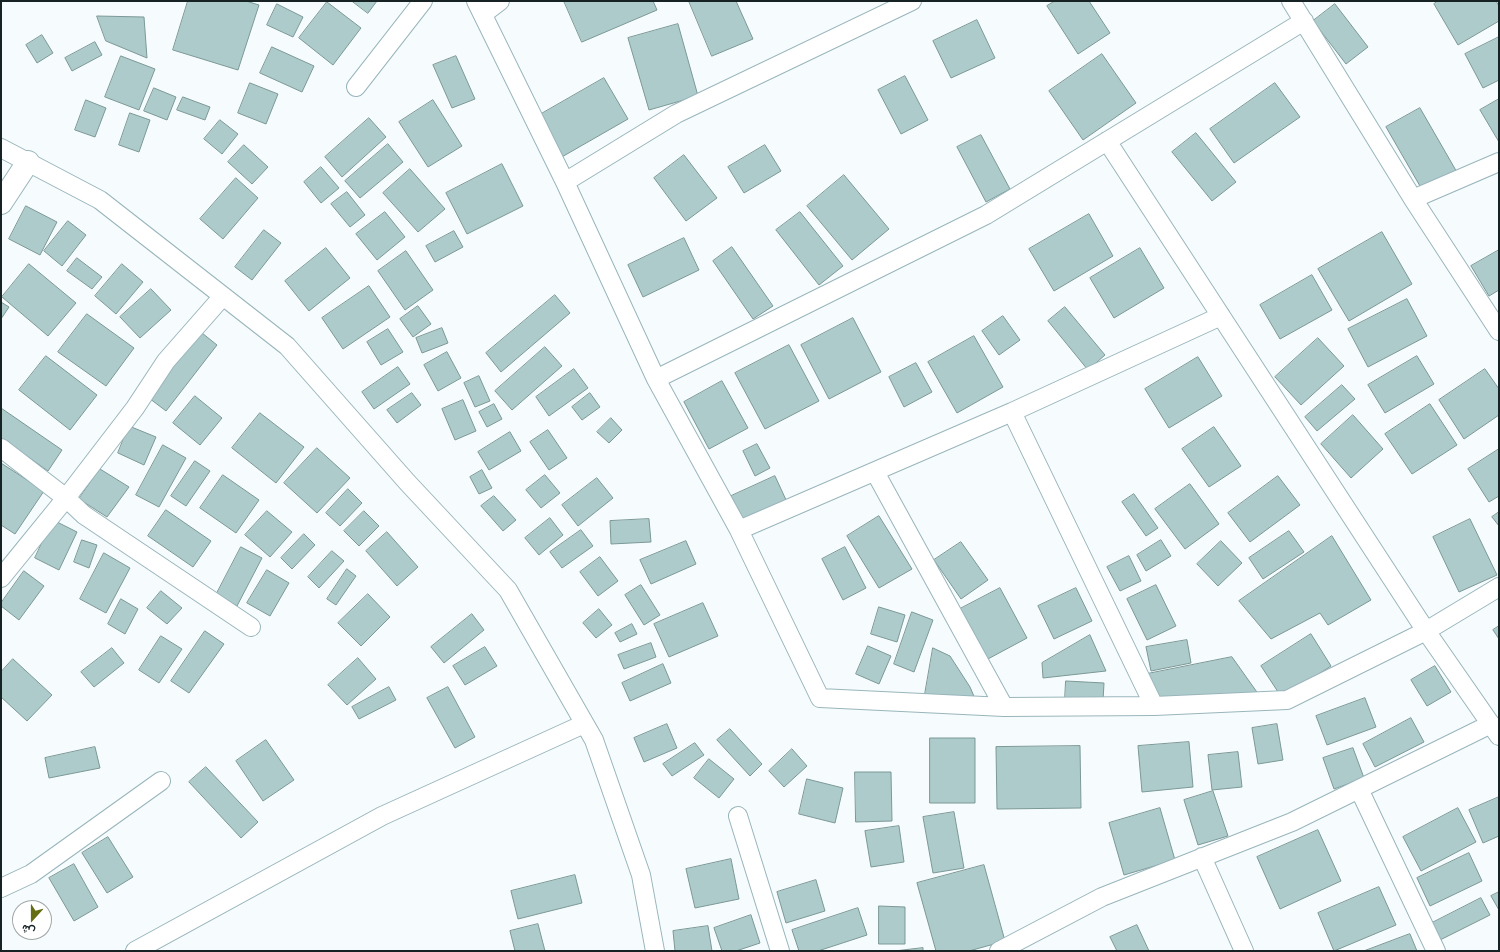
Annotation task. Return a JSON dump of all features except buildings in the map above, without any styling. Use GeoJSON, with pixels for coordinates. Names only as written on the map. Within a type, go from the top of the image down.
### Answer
{"type":"FeatureCollection","features":[{"type":"Feature","properties":{"kind":"street"},"geometry":{"type":"LineString","coordinates":[[356,87],[423,1]]}},
{"type":"Feature","properties":{"kind":"street"},"geometry":{"type":"LineString","coordinates":[[500,1],[480,8],[565,182],[656,379],[739,530],[820,698],[1004,707],[1154,706],[1288,700],[1426,631],[1499,587]]}},
{"type":"Feature","properties":{"kind":"street"},"geometry":{"type":"LineString","coordinates":[[565,182],[676,114],[912,1]]}},
{"type":"Feature","properties":{"kind":"street"},"geometry":{"type":"LineString","coordinates":[[1291,1],[1413,199],[1499,331]]}},
{"type":"Feature","properties":{"kind":"street"},"geometry":{"type":"LineString","coordinates":[[656,379],[986,215],[1304,21]]}},
{"type":"Feature","properties":{"kind":"street"},"geometry":{"type":"LineString","coordinates":[[999,951],[1102,897],[1292,822],[1359,789],[1495,730],[1426,631],[1107,141]]}},
{"type":"Feature","properties":{"kind":"street"},"geometry":{"type":"LineString","coordinates":[[1,148],[100,200],[287,346],[407,482],[508,590],[594,740],[641,875],[655,951]]}},
{"type":"Feature","properties":{"kind":"street"},"geometry":{"type":"LineString","coordinates":[[1,203],[28,162]]}},
{"type":"Feature","properties":{"kind":"street"},"geometry":{"type":"LineString","coordinates":[[1413,199],[1499,162]]}},
{"type":"Feature","properties":{"kind":"street"},"geometry":{"type":"LineString","coordinates":[[1,578],[66,498],[135,408],[166,361],[223,296]]}},
{"type":"Feature","properties":{"kind":"street"},"geometry":{"type":"LineString","coordinates":[[739,530],[1012,412],[1221,316]]}},
{"type":"Feature","properties":{"kind":"street"},"geometry":{"type":"LineString","coordinates":[[1012,412],[1154,706]]}},
{"type":"Feature","properties":{"kind":"street"},"geometry":{"type":"LineString","coordinates":[[1,448],[66,498],[84,515],[251,627]]}},
{"type":"Feature","properties":{"kind":"street"},"geometry":{"type":"LineString","coordinates":[[876,472],[1004,707]]}},
{"type":"Feature","properties":{"kind":"street"},"geometry":{"type":"LineString","coordinates":[[135,951],[382,816],[584,724]]}},
{"type":"Feature","properties":{"kind":"street"},"geometry":{"type":"LineString","coordinates":[[1,888],[31,874],[161,781]]}},
{"type":"Feature","properties":{"kind":"street"},"geometry":{"type":"LineString","coordinates":[[1359,789],[1436,951]]}},
{"type":"Feature","properties":{"kind":"street"},"geometry":{"type":"LineString","coordinates":[[738,816],[780,951]]}},
{"type":"Feature","properties":{"kind":"street"},"geometry":{"type":"LineString","coordinates":[[1202,857],[1244,951]]}}]}
